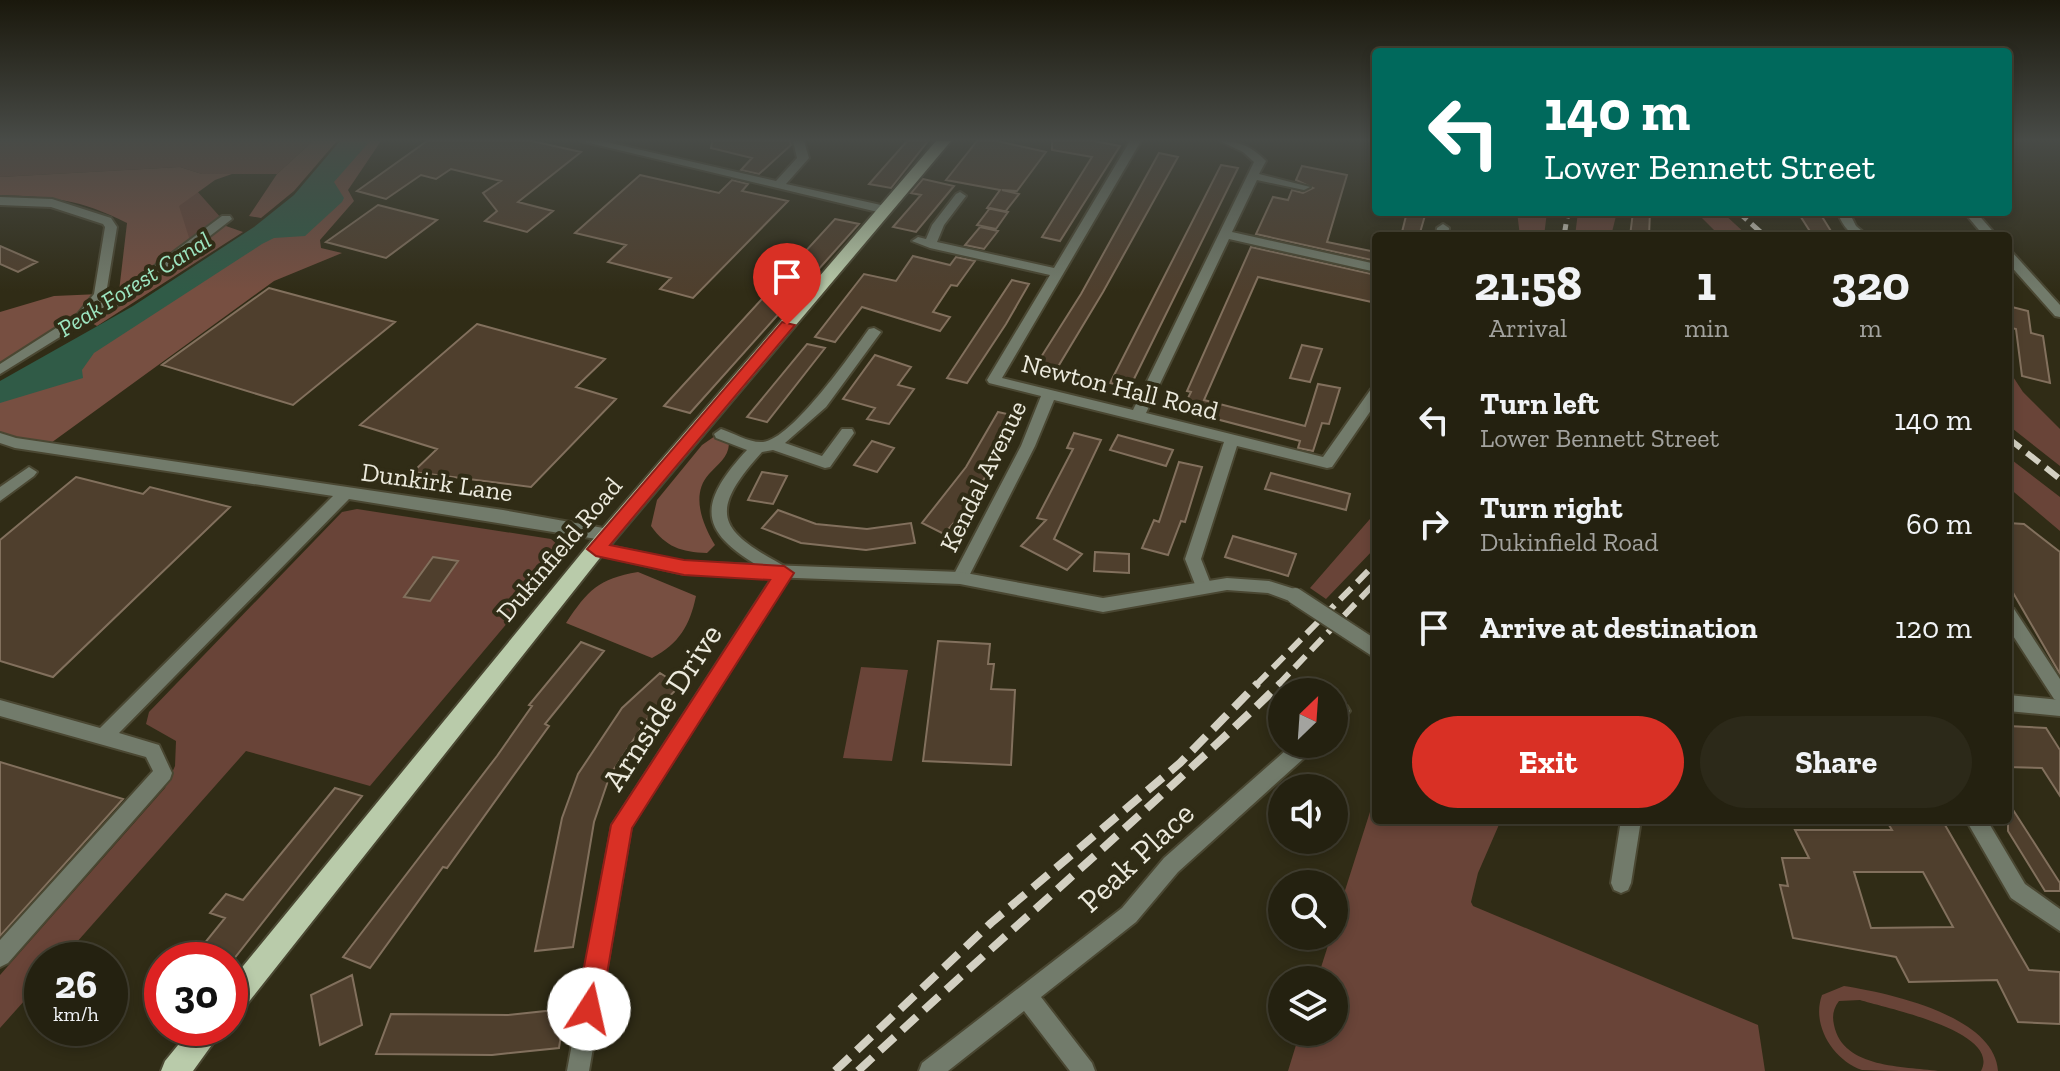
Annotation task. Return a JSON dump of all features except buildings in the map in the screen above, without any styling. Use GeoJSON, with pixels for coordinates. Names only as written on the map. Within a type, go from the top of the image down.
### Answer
{"type":"FeatureCollection","features":[{"type":"Feature","properties":{"kind":"main road","name":"Dukinfield Road"},"geometry":{"type":"LineString","coordinates":[[248,981],[603,542],[902,191]]}},
{"type":"Feature","properties":{"kind":"main road"},"geometry":{"type":"LineString","coordinates":[[181,1070],[198,1046]]}},
{"type":"Feature","properties":{"kind":"street"},"geometry":{"type":"LineString","coordinates":[[800,191],[886,210]]}},
{"type":"Feature","properties":{"kind":"street","name":"Newton Hall Road"},"geometry":{"type":"LineString","coordinates":[[1106,191],[994,380],[1327,463],[1372,398]]}},
{"type":"Feature","properties":{"kind":"street"},"geometry":{"type":"LineString","coordinates":[[1137,416],[1246,191]]}},
{"type":"Feature","properties":{"kind":"street"},"geometry":{"type":"LineString","coordinates":[[960,196],[924,242],[1057,273]]}},
{"type":"Feature","properties":{"kind":"street"},"geometry":{"type":"LineString","coordinates":[[0,201],[52,203],[107,221],[111,227],[100,294],[83,317]]}},
{"type":"Feature","properties":{"kind":"street"},"geometry":{"type":"LineString","coordinates":[[1845,216],[1856,232]]}},
{"type":"Feature","properties":{"kind":"street"},"geometry":{"type":"LineString","coordinates":[[1974,216],[1988,232]]}},
{"type":"Feature","properties":{"kind":"street"},"geometry":{"type":"LineString","coordinates":[[0,370],[83,317],[118,300],[226,219]]}},
{"type":"Feature","properties":{"kind":"street"},"geometry":{"type":"LineString","coordinates":[[1225,234],[1372,267]]}},
{"type":"Feature","properties":{"kind":"street"},"geometry":{"type":"LineString","coordinates":[[2012,259],[2060,313]]}},
{"type":"Feature","properties":{"kind":"street"},"geometry":{"type":"LineString","coordinates":[[774,445],[821,404],[874,332]]}},
{"type":"Feature","properties":{"kind":"street","name":"Kendal Avenue"},"geometry":{"type":"LineString","coordinates":[[960,578],[1028,446],[1049,394]]}},
{"type":"Feature","properties":{"kind":"street"},"geometry":{"type":"LineString","coordinates":[[721,434],[757,448],[774,445],[825,463],[847,433]]}},
{"type":"Feature","properties":{"kind":"street","name":"Dunkirk Lane"},"geometry":{"type":"LineString","coordinates":[[0,438],[345,493],[603,542],[684,568],[960,578],[1103,605],[1245,583],[1295,596],[1372,646]]}},
{"type":"Feature","properties":{"kind":"street"},"geometry":{"type":"LineString","coordinates":[[1204,587],[1193,559],[1232,439]]}},
{"type":"Feature","properties":{"kind":"street"},"geometry":{"type":"LineString","coordinates":[[757,448],[728,477],[720,496],[718,515],[722,529],[731,541],[784,573]]}},
{"type":"Feature","properties":{"kind":"street"},"geometry":{"type":"LineString","coordinates":[[0,495],[29,472]]}},
{"type":"Feature","properties":{"kind":"street"},"geometry":{"type":"LineString","coordinates":[[103,737],[345,493]]}},
{"type":"Feature","properties":{"kind":"street","name":"Arnside Drive"},"geometry":{"type":"LineString","coordinates":[[578,1071],[622,825],[784,573]]}},
{"type":"Feature","properties":{"kind":"street"},"geometry":{"type":"LineString","coordinates":[[2012,620],[2060,694]]}},
{"type":"Feature","properties":{"kind":"street"},"geometry":{"type":"LineString","coordinates":[[2012,703],[2060,708]]}},
{"type":"Feature","properties":{"kind":"street"},"geometry":{"type":"LineString","coordinates":[[0,708],[152,751],[163,773],[0,956]]}},
{"type":"Feature","properties":{"kind":"street","name":"Peak Place"},"geometry":{"type":"LineString","coordinates":[[930,1071],[1027,997],[1081,949],[1129,915],[1171,865],[1290,758]]}},
{"type":"Feature","properties":{"kind":"street"},"geometry":{"type":"LineString","coordinates":[[1621,883],[1630,824]]}},
{"type":"Feature","properties":{"kind":"street"},"geometry":{"type":"LineString","coordinates":[[1978,824],[2018,891],[2060,921]]}},
{"type":"Feature","properties":{"kind":"street"},"geometry":{"type":"LineString","coordinates":[[1027,997],[1084,1071]]}},
{"type":"Feature","properties":{"kind":"shaded area"},"geometry":{"type":"Polygon","coordinates":[[[0,191],[200,191],[179,206],[192,247],[226,219],[226,226],[243,232],[97,326],[83,318],[0,370],[0,312],[54,296],[100,294],[84,315],[118,300],[127,223],[95,209],[65,201],[0,195],[0,191]]]}},
{"type":"Feature","properties":{"kind":"shaded area"},"geometry":{"type":"Polygon","coordinates":[[[197,191],[222,219],[191,248],[178,206],[197,191]]]}},
{"type":"Feature","properties":{"kind":"shaded area"},"geometry":{"type":"Polygon","coordinates":[[[266,191],[294,191],[261,218],[249,216],[266,191]]]}},
{"type":"Feature","properties":{"kind":"shaded area"},"geometry":{"type":"Polygon","coordinates":[[[297,191],[340,191],[344,198],[305,236],[274,238],[262,244],[94,353],[82,370],[83,378],[0,403],[0,381],[133,306],[254,227],[297,191]]]}},
{"type":"Feature","properties":{"kind":"shaded area"},"geometry":{"type":"Polygon","coordinates":[[[308,191],[349,191],[354,201],[320,240],[321,248],[342,253],[274,281],[44,448],[0,438],[0,389],[275,226],[308,191]]]}},
{"type":"Feature","properties":{"kind":"shaded area"},"geometry":{"type":"Polygon","coordinates":[[[1518,216],[1546,216],[1544,232],[1520,232],[1518,216]]]}},
{"type":"Feature","properties":{"kind":"shaded area"},"geometry":{"type":"Polygon","coordinates":[[[1578,216],[1616,216],[1612,232],[1576,232],[1578,216]]]}},
{"type":"Feature","properties":{"kind":"shaded area"},"geometry":{"type":"Polygon","coordinates":[[[1700,216],[1726,216],[1744,232],[1716,232],[1700,216]]]}},
{"type":"Feature","properties":{"kind":"shaded area"},"geometry":{"type":"Polygon","coordinates":[[[2012,375],[2023,392],[2060,429],[2060,466],[2012,428],[2012,375]]]}},
{"type":"Feature","properties":{"kind":"shaded area"},"geometry":{"type":"Polygon","coordinates":[[[715,436],[729,444],[727,453],[703,482],[699,500],[706,528],[715,545],[707,553],[682,550],[668,544],[651,526],[657,500],[702,445],[715,436]]]}},
{"type":"Feature","properties":{"kind":"shaded area"},"geometry":{"type":"Polygon","coordinates":[[[2012,460],[2060,497],[2060,531],[2012,490],[2012,460]]]}},
{"type":"Feature","properties":{"kind":"shaded area"},"geometry":{"type":"Polygon","coordinates":[[[357,509],[551,539],[564,550],[557,564],[370,786],[246,751],[77,942],[29,942],[165,788],[175,766],[176,741],[146,724],[149,712],[342,512],[357,509]]]}},
{"type":"Feature","properties":{"kind":"shaded area"},"geometry":{"type":"Polygon","coordinates":[[[1372,517],[1372,551],[1326,599],[1310,588],[1372,517]]]}},
{"type":"Feature","properties":{"kind":"shaded area"},"geometry":{"type":"Polygon","coordinates":[[[638,572],[696,596],[682,633],[661,653],[652,658],[566,623],[595,588],[613,578],[638,572]]]}},
{"type":"Feature","properties":{"kind":"shaded area"},"geometry":{"type":"Polygon","coordinates":[[[861,667],[908,670],[892,761],[843,758],[861,667]]]}},
{"type":"Feature","properties":{"kind":"shaded area"},"geometry":{"type":"Polygon","coordinates":[[[1372,806],[1372,824],[1499,824],[1478,873],[1471,902],[1473,906],[1758,1025],[1765,1071],[1288,1071],[1296,1046],[1348,1046],[1348,966],[1321,966],[1327,950],[1348,950],[1348,881],[1372,806]]]}},
{"type":"Feature","properties":{"kind":"shaded area"},"geometry":{"type":"Polygon","coordinates":[[[24,948],[24,1001],[0,1028],[0,975],[24,948]]]}},
{"type":"Feature","properties":{"kind":"shaded area"},"geometry":{"type":"Polygon","coordinates":[[[1844,986],[1912,1001],[1960,1022],[1979,1036],[1992,1052],[1998,1071],[1981,1071],[1983,1057],[1974,1044],[1959,1033],[1915,1015],[1860,1000],[1839,1001],[1835,1007],[1834,1025],[1849,1050],[1877,1063],[1938,1071],[1862,1070],[1852,1065],[1827,1040],[1820,1018],[1822,995],[1844,986]]]}},
{"type":"Feature","properties":{"kind":"railway"},"geometry":{"type":"LineString","coordinates":[[1565,232],[1567,216]]}},
{"type":"Feature","properties":{"kind":"railway"},"geometry":{"type":"LineString","coordinates":[[1742,216],[1760,232]]}},
{"type":"Feature","properties":{"kind":"railway"},"geometry":{"type":"LineString","coordinates":[[2012,441],[2060,479]]}},
{"type":"Feature","properties":{"kind":"railway"},"geometry":{"type":"LineString","coordinates":[[1256,685],[1372,567]]}},
{"type":"Feature","properties":{"kind":"railway"},"geometry":{"type":"LineString","coordinates":[[1285,678],[1372,586]]}},
{"type":"Feature","properties":{"kind":"railway"},"geometry":{"type":"LineString","coordinates":[[835,1071],[991,923],[1180,763],[1258,683]]}},
{"type":"Feature","properties":{"kind":"railway"},"geometry":{"type":"LineString","coordinates":[[858,1071],[1268,695]]}},
{"type":"Feature","properties":{"kind":"route"},"geometry":{"type":"LineString","coordinates":[[589,1009],[622,825],[784,573],[684,568],[596,549],[787,325]]}},
{"type":"Feature","properties":{"kind":"water label","name":"Peak Forest Canal"},"geometry":{"type":"Point","coordinates":[134,284]}}]}
